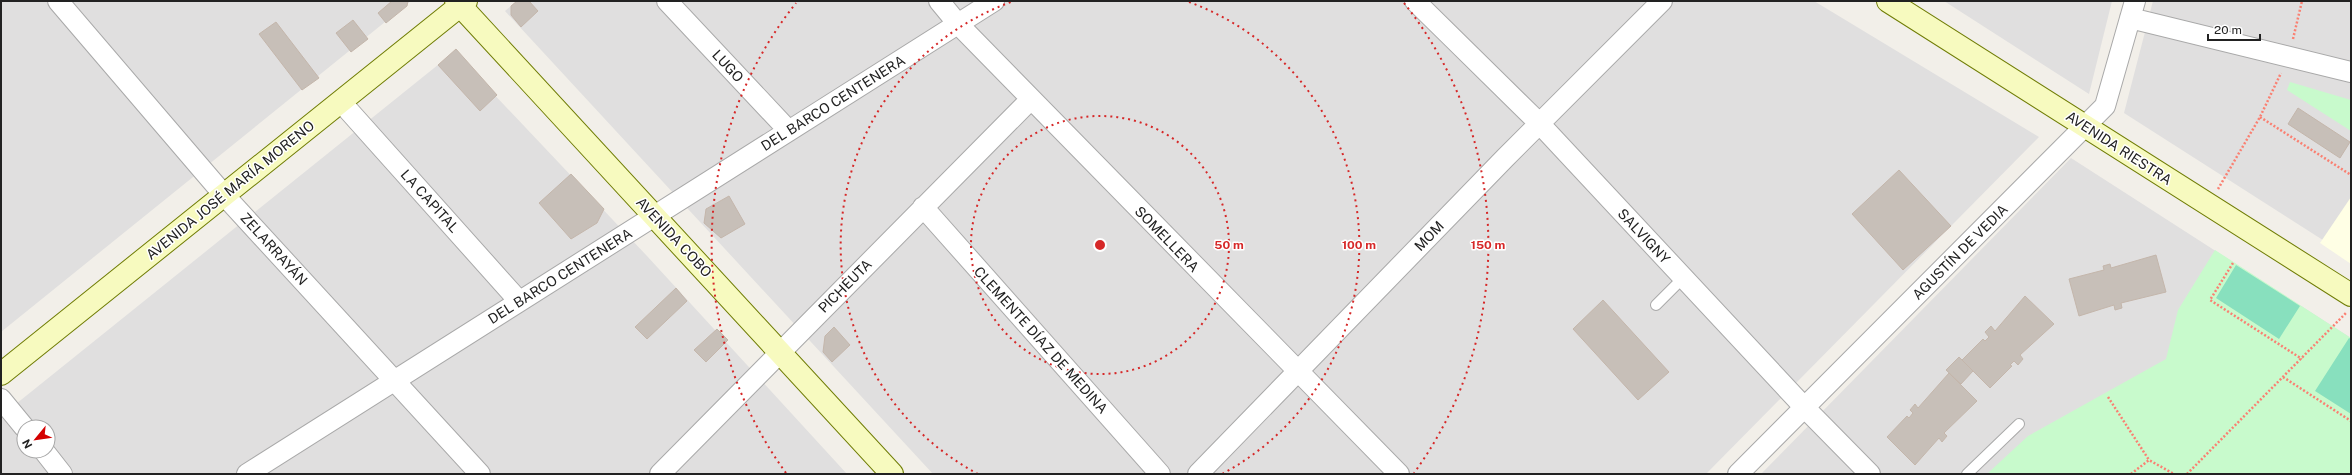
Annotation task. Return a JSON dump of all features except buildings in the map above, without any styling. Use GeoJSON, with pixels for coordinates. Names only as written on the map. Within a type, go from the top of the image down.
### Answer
{"type":"FeatureCollection","features":[{"type":"Feature","properties":{"kind":"main road","name":"AVENIDA RIESTRA"},"geometry":{"type":"LineString","coordinates":[[1888,1],[2351,295]]}},
{"type":"Feature","properties":{"kind":"main road","name":"AVENIDA JOSÉ MARÍA MORENO"},"geometry":{"type":"LineString","coordinates":[[1,374],[341,102],[460,3]]}},
{"type":"Feature","properties":{"kind":"main road","name":"AVENIDA COBO"},"geometry":{"type":"LineString","coordinates":[[460,3],[892,474]]}},
{"type":"Feature","properties":{"kind":"street","name":"ZELARRAYÁN"},"geometry":{"type":"LineString","coordinates":[[58,1],[224,195],[480,474]]}},
{"type":"Feature","properties":{"kind":"street","name":"LUGO"},"geometry":{"type":"LineString","coordinates":[[667,1],[789,131]]}},
{"type":"Feature","properties":{"kind":"street","name":"SOMELLERA"},"geometry":{"type":"LineString","coordinates":[[939,1],[958,24],[1297,372],[1399,474]]}},
{"type":"Feature","properties":{"kind":"street","name":"DEL BARCO CENTENERA"},"geometry":{"type":"LineString","coordinates":[[247,474],[994,1]]}},
{"type":"Feature","properties":{"kind":"street","name":"SALVIGNY"},"geometry":{"type":"LineString","coordinates":[[1415,1],[1539,123],[1805,408],[1870,474]]}},
{"type":"Feature","properties":{"kind":"street","name":"MOM"},"geometry":{"type":"LineString","coordinates":[[1198,474],[1539,123],[1662,1]]}},
{"type":"Feature","properties":{"kind":"street","name":"AGUSTÍN DE VEDIA"},"geometry":{"type":"LineString","coordinates":[[1738,474],[2086,126],[2104,106],[2132,9]]}},
{"type":"Feature","properties":{"kind":"street"},"geometry":{"type":"LineString","coordinates":[[2132,9],[2288,57],[2351,72]]}},
{"type":"Feature","properties":{"kind":"street","name":"PICHEUTA"},"geometry":{"type":"LineString","coordinates":[[660,474],[1031,99]]}},
{"type":"Feature","properties":{"kind":"street","name":"LA CAPITAL"},"geometry":{"type":"LineString","coordinates":[[341,102],[519,301]]}},
{"type":"Feature","properties":{"kind":"street","name":"CLEMENTE DÍAZ DE MEDINA"},"geometry":{"type":"LineString","coordinates":[[923,207],[1160,474]]}},
{"type":"Feature","properties":{"kind":"street"},"geometry":{"type":"LineString","coordinates":[[1,399],[17,419]]}},
{"type":"Feature","properties":{"kind":"street"},"geometry":{"type":"LineString","coordinates":[[50,459],[62,474]]}},
{"type":"Feature","properties":{"kind":"lane"},"geometry":{"type":"LineString","coordinates":[[1656,305],[1683,278]]}},
{"type":"Feature","properties":{"kind":"lane"},"geometry":{"type":"LineString","coordinates":[[1967,474],[2019,424]]}},
{"type":"Feature","properties":{"kind":"path"},"geometry":{"type":"LineString","coordinates":[[2209,205],[2260,117],[2288,57],[2302,1]]}},
{"type":"Feature","properties":{"kind":"path"},"geometry":{"type":"LineString","coordinates":[[2260,117],[2351,175]]}},
{"type":"Feature","properties":{"kind":"path"},"geometry":{"type":"LineString","coordinates":[[2233,263],[2210,300],[2302,359]]}},
{"type":"Feature","properties":{"kind":"path"},"geometry":{"type":"LineString","coordinates":[[2187,474],[2351,308]]}},
{"type":"Feature","properties":{"kind":"path"},"geometry":{"type":"LineString","coordinates":[[2283,378],[2351,421]]}},
{"type":"Feature","properties":{"kind":"path"},"geometry":{"type":"LineString","coordinates":[[2108,397],[2150,460],[2174,474]]}},
{"type":"Feature","properties":{"kind":"path"},"geometry":{"type":"LineString","coordinates":[[2131,474],[2150,460]]}},
{"type":"Feature","properties":{"kind":"shaded area"},"geometry":{"type":"Polygon","coordinates":[[[1,1],[411,1],[1,332],[1,1]]]}},
{"type":"Feature","properties":{"kind":"shaded area"},"geometry":{"type":"Polygon","coordinates":[[[517,1],[1814,1],[2039,137],[1706,474],[933,474],[505,11],[517,1]]]}},
{"type":"Feature","properties":{"kind":"shaded area"},"geometry":{"type":"Polygon","coordinates":[[[1944,1],[2112,1],[2089,94],[1944,1]]]}},
{"type":"Feature","properties":{"kind":"shaded area"},"geometry":{"type":"Polygon","coordinates":[[[2153,1],[2351,1],[2351,258],[2124,113],[2153,1]]]}},
{"type":"Feature","properties":{"kind":"shaded area"},"geometry":{"type":"Polygon","coordinates":[[[454,52],[647,256],[847,474],[1,474],[1,416],[454,52]]]}},
{"type":"Feature","properties":{"kind":"shaded area"},"geometry":{"type":"Polygon","coordinates":[[[2071,158],[2351,338],[2351,474],[1761,474],[2071,158]]]}},
{"type":"Feature","properties":{"kind":"shaded area"},"geometry":{"type":"Polygon","coordinates":[[[2351,197],[2351,264],[2320,243],[2351,197]]]}},
{"type":"Feature","properties":{"kind":"green space"},"geometry":{"type":"Polygon","coordinates":[[[2290,82],[2351,100],[2351,131],[2287,90],[2290,82]]]}},
{"type":"Feature","properties":{"kind":"green space"},"geometry":{"type":"Polygon","coordinates":[[[2215,250],[2351,338],[2351,474],[1987,474],[2028,436],[2166,359],[2178,310],[2215,250]]]}},
{"type":"Feature","properties":{"kind":"green space"},"geometry":{"type":"Polygon","coordinates":[[[2236,265],[2300,306],[2279,339],[2216,298],[2236,265]]]}},
{"type":"Feature","properties":{"kind":"green space"},"geometry":{"type":"Polygon","coordinates":[[[2349,338],[2351,339],[2351,414],[2315,391],[2349,338]]]}}]}
